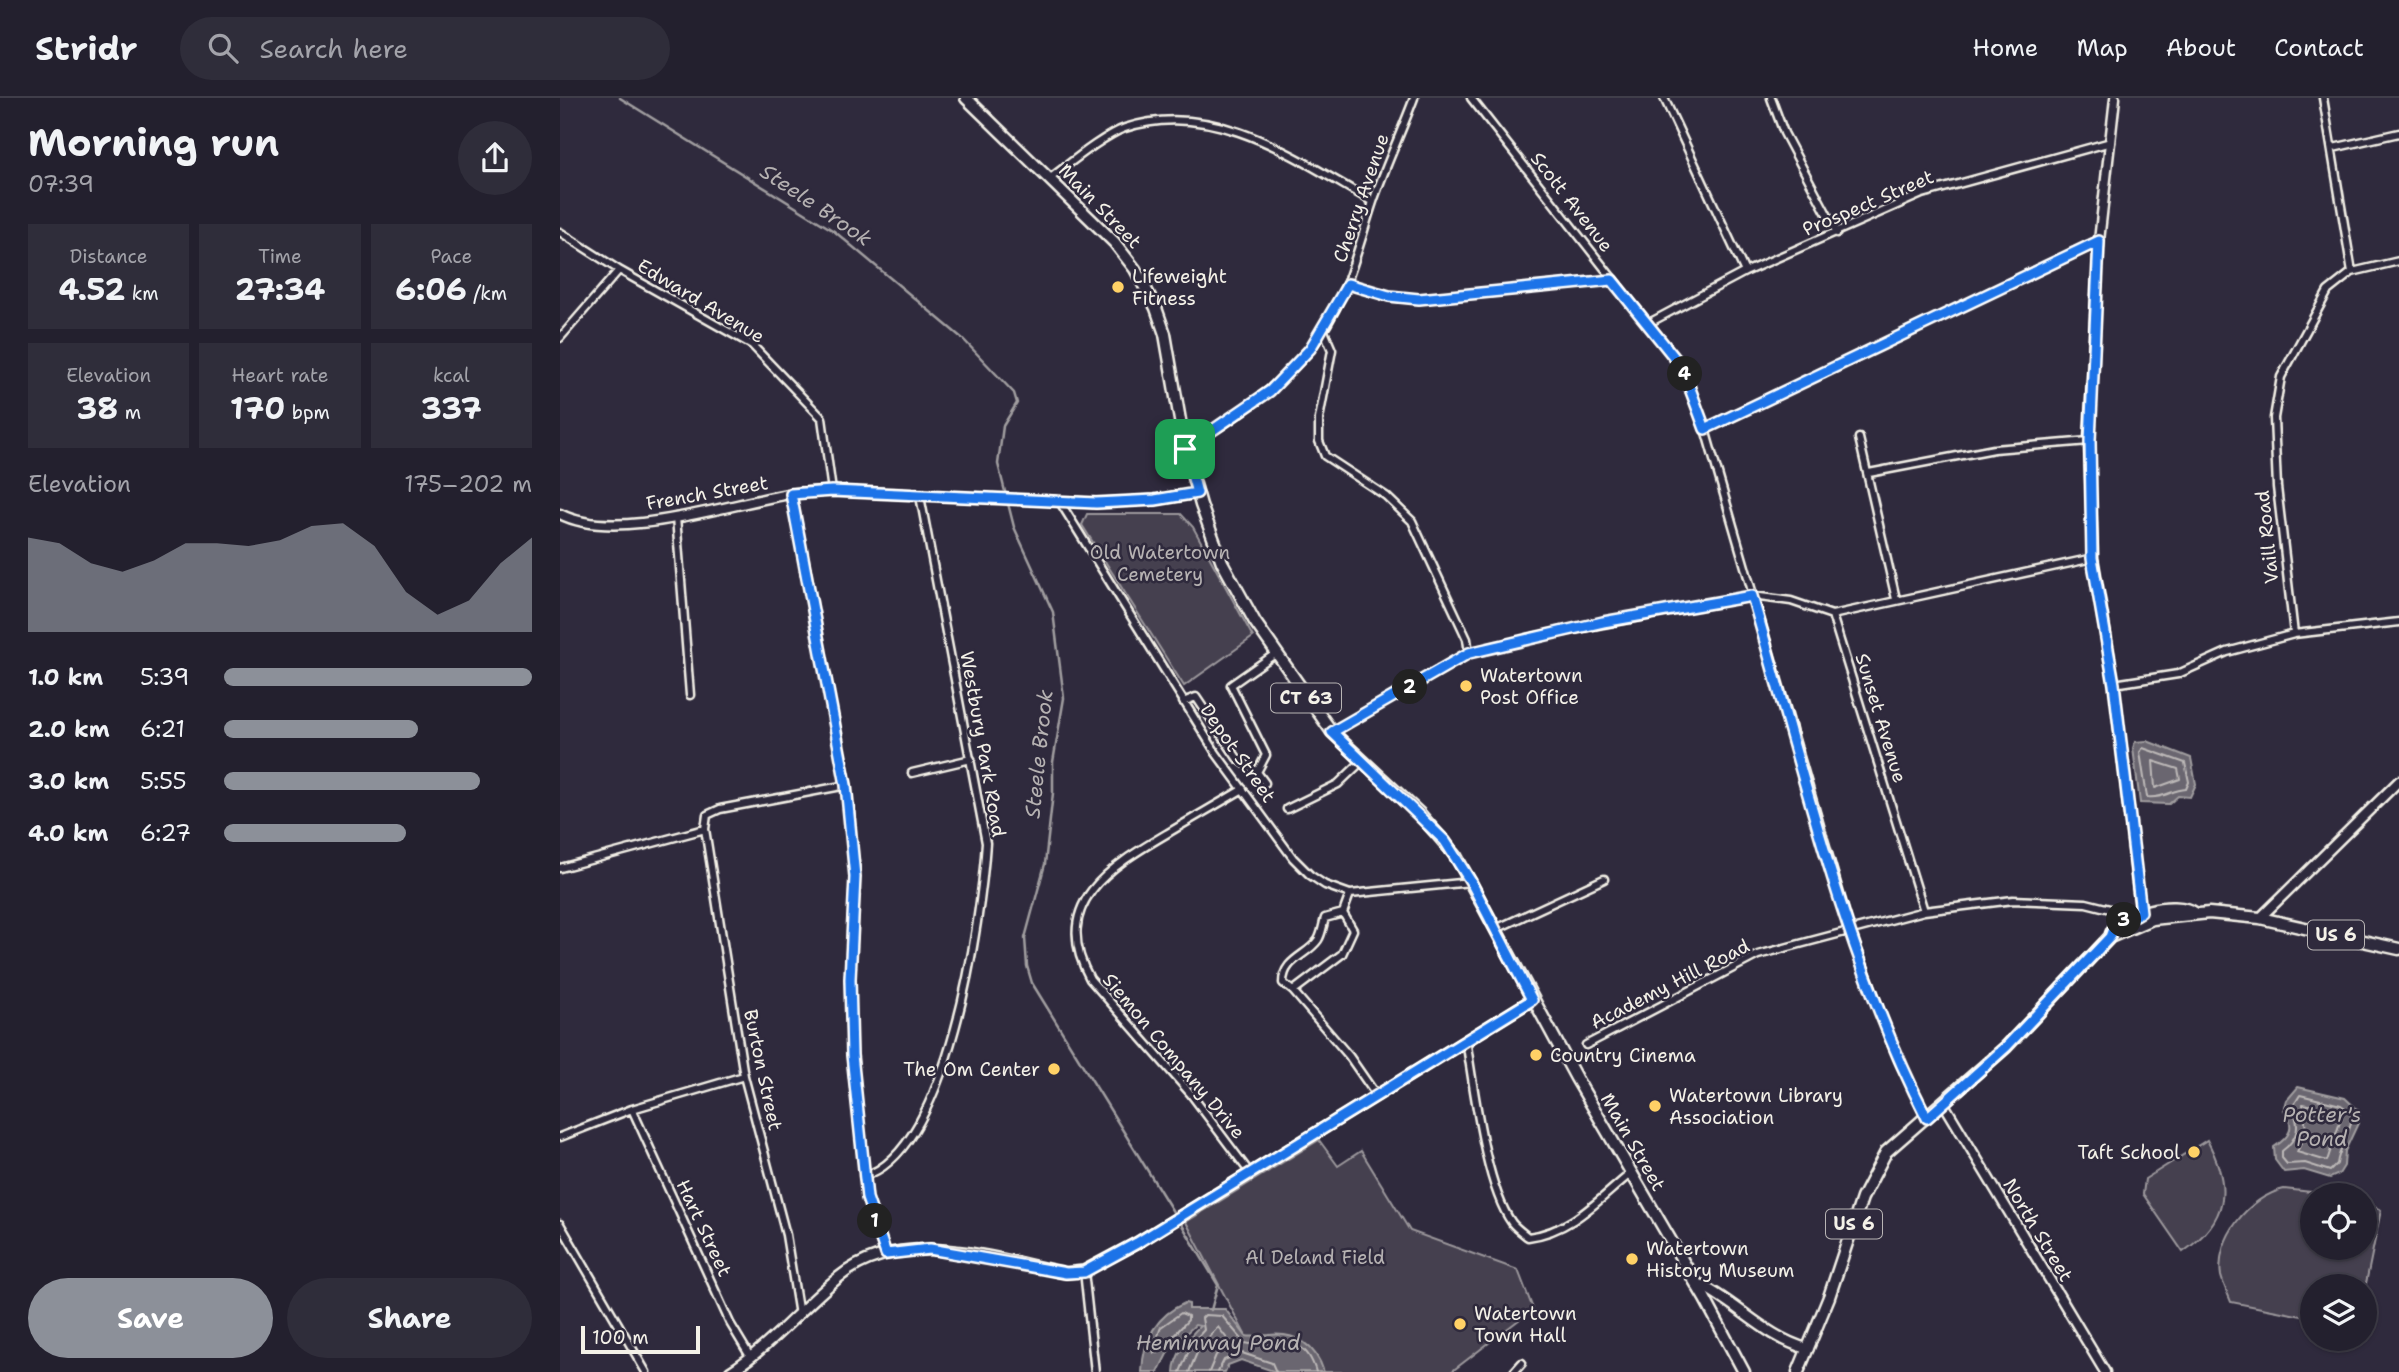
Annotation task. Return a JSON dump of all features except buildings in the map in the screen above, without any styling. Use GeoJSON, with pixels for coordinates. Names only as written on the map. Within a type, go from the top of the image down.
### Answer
{"type":"FeatureCollection","features":[{"type":"Feature","properties":{"kind":"main road","name":"Main Street"},"geometry":{"type":"LineString","coordinates":[[966,98],[1114,242],[1144,282],[1165,334],[1185,449],[1197,493],[1222,562],[1275,654],[1332,732],[1445,841],[1471,882],[1532,1000],[1744,1372]]}},
{"type":"Feature","properties":{"kind":"main road","name":"US 6"},"geometry":{"type":"LineString","coordinates":[[2110,937],[2113,929],[2125,919],[2195,913],[2260,918],[2399,949]]}},
{"type":"Feature","properties":{"kind":"main road","name":"US 6"},"geometry":{"type":"LineString","coordinates":[[1798,1372],[1871,1177],[1886,1152],[2006,1047],[2110,937],[2141,917]]}},
{"type":"Feature","properties":{"kind":"main road"},"geometry":{"type":"LineString","coordinates":[[730,1372],[751,1358],[841,1276],[886,1254],[930,1249],[1066,1273],[1084,1272],[1171,1222],[1532,1000]]}},
{"type":"Feature","properties":{"kind":"main road"},"geometry":{"type":"LineString","coordinates":[[1695,1282],[1717,1292],[1782,1341],[1808,1349]]}},
{"type":"Feature","properties":{"kind":"street","name":"Cherry Avenue"},"geometry":{"type":"LineString","coordinates":[[1185,449],[1270,391],[1310,349],[1323,330],[1348,284],[1373,202],[1415,98]]}},
{"type":"Feature","properties":{"kind":"street","name":"Scott Avenue"},"geometry":{"type":"LineString","coordinates":[[1471,98],[1682,367],[1705,429],[1850,929],[1898,1059],[1927,1118]]}},
{"type":"Feature","properties":{"kind":"street"},"geometry":{"type":"LineString","coordinates":[[1664,98],[1745,272]]}},
{"type":"Feature","properties":{"kind":"street"},"geometry":{"type":"LineString","coordinates":[[1771,98],[1784,132],[1837,233]]}},
{"type":"Feature","properties":{"kind":"street"},"geometry":{"type":"LineString","coordinates":[[2115,98],[2099,241],[2090,441],[2092,558],[2114,684],[2141,917]]}},
{"type":"Feature","properties":{"kind":"street"},"geometry":{"type":"LineString","coordinates":[[2323,98],[2352,272],[2399,261]]}},
{"type":"Feature","properties":{"kind":"street"},"geometry":{"type":"LineString","coordinates":[[1049,179],[1123,128],[1159,121],[1212,121],[1267,142],[1373,202]]}},
{"type":"Feature","properties":{"kind":"street"},"geometry":{"type":"LineString","coordinates":[[2333,149],[2399,133]]}},
{"type":"Feature","properties":{"kind":"street","name":"Prospect Street"},"geometry":{"type":"LineString","coordinates":[[1649,323],[1745,272],[1922,194],[2111,142]]}},
{"type":"Feature","properties":{"kind":"street","name":"Edward Avenue"},"geometry":{"type":"LineString","coordinates":[[560,232],[619,270],[752,345],[822,418],[832,491]]}},
{"type":"Feature","properties":{"kind":"street"},"geometry":{"type":"LineString","coordinates":[[1705,429],[2099,241]]}},
{"type":"Feature","properties":{"kind":"street"},"geometry":{"type":"LineString","coordinates":[[560,338],[619,270]]}},
{"type":"Feature","properties":{"kind":"street","name":"Vaill Road"},"geometry":{"type":"LineString","coordinates":[[2294,634],[2277,487],[2274,418],[2281,377],[2306,328],[2328,291],[2352,272]]}},
{"type":"Feature","properties":{"kind":"street"},"geometry":{"type":"LineString","coordinates":[[1348,284],[1389,296],[1419,299],[1612,280]]}},
{"type":"Feature","properties":{"kind":"street"},"geometry":{"type":"LineString","coordinates":[[1323,330],[1332,350],[1319,419],[1319,441],[1325,456],[1386,496],[1412,521],[1467,639],[1469,653]]}},
{"type":"Feature","properties":{"kind":"street"},"geometry":{"type":"LineString","coordinates":[[1859,438],[1896,599]]}},
{"type":"Feature","properties":{"kind":"street"},"geometry":{"type":"LineString","coordinates":[[1869,473],[1994,449],[2090,441]]}},
{"type":"Feature","properties":{"kind":"street","name":"French Street"},"geometry":{"type":"LineString","coordinates":[[560,514],[610,526],[676,517],[791,494],[832,491],[1060,502],[1139,501],[1197,493]]}},
{"type":"Feature","properties":{"kind":"street"},"geometry":{"type":"LineString","coordinates":[[791,494],[846,785],[855,877],[850,979],[852,1055],[867,1198],[886,1254]]}},
{"type":"Feature","properties":{"kind":"street","name":"Westbury Park Road"},"geometry":{"type":"LineString","coordinates":[[864,1176],[874,1173],[890,1160],[918,1124],[940,1074],[963,1008],[984,880],[986,843],[920,496]]}},
{"type":"Feature","properties":{"kind":"street","name":"Depot Street"},"geometry":{"type":"LineString","coordinates":[[1060,502],[1183,702],[1242,789],[1293,858],[1310,874],[1325,885],[1350,894],[1471,882]]}},
{"type":"Feature","properties":{"kind":"street"},"geometry":{"type":"LineString","coordinates":[[676,517],[690,695]]}},
{"type":"Feature","properties":{"kind":"street"},"geometry":{"type":"LineString","coordinates":[[1332,732],[1469,653],[1603,622],[1752,596],[1791,601],[1832,615],[2092,558]]}},
{"type":"Feature","properties":{"kind":"street","name":"Sunset Avenue"},"geometry":{"type":"LineString","coordinates":[[1832,615],[1924,911]]}},
{"type":"Feature","properties":{"kind":"street"},"geometry":{"type":"LineString","coordinates":[[2114,684],[2178,674],[2227,652],[2294,634],[2399,622]]}},
{"type":"Feature","properties":{"kind":"street"},"geometry":{"type":"LineString","coordinates":[[1258,772],[1266,755],[1231,685],[1275,654]]}},
{"type":"Feature","properties":{"kind":"street"},"geometry":{"type":"LineString","coordinates":[[1183,702],[1196,697],[1237,758],[1258,772],[1265,783]]}},
{"type":"Feature","properties":{"kind":"street"},"geometry":{"type":"LineString","coordinates":[[912,773],[971,759]]}},
{"type":"Feature","properties":{"kind":"street"},"geometry":{"type":"LineString","coordinates":[[1287,809],[1338,784],[1362,761]]}},
{"type":"Feature","properties":{"kind":"street"},"geometry":{"type":"LineString","coordinates":[[2260,918],[2399,781]]}},
{"type":"Feature","properties":{"kind":"street"},"geometry":{"type":"LineString","coordinates":[[560,868],[705,829],[707,815],[720,809],[846,785]]}},
{"type":"Feature","properties":{"kind":"street","name":"Siemon Company Drive"},"geometry":{"type":"LineString","coordinates":[[1242,789],[1115,864],[1088,894],[1077,937],[1082,964],[1090,978],[1190,1093],[1250,1173]]}},
{"type":"Feature","properties":{"kind":"street","name":"Burton Street"},"geometry":{"type":"LineString","coordinates":[[705,829],[744,1076],[786,1236],[799,1316]]}},
{"type":"Feature","properties":{"kind":"street"},"geometry":{"type":"LineString","coordinates":[[1496,929],[1604,879]]}},
{"type":"Feature","properties":{"kind":"street"},"geometry":{"type":"LineString","coordinates":[[1343,913],[1350,894]]}},
{"type":"Feature","properties":{"kind":"street","name":"Academy Hill Road"},"geometry":{"type":"LineString","coordinates":[[1586,1045],[1758,955],[1924,911],[2013,900],[2086,903],[2114,910],[2125,919]]}},
{"type":"Feature","properties":{"kind":"street"},"geometry":{"type":"LineString","coordinates":[[1293,991],[1342,954],[1353,930],[1343,913]]}},
{"type":"Feature","properties":{"kind":"street"},"geometry":{"type":"LineString","coordinates":[[1343,913],[1325,918],[1320,939],[1291,962],[1283,974],[1283,983],[1349,1056],[1376,1095]]}},
{"type":"Feature","properties":{"kind":"street"},"geometry":{"type":"LineString","coordinates":[[1466,1041],[1482,1133],[1501,1200],[1512,1223],[1528,1237],[1549,1234],[1579,1218],[1630,1174]]}},
{"type":"Feature","properties":{"kind":"street"},"geometry":{"type":"LineString","coordinates":[[560,1138],[632,1109],[744,1076]]}},
{"type":"Feature","properties":{"kind":"street","name":"North Street"},"geometry":{"type":"LineString","coordinates":[[1944,1104],[2105,1372]]}},
{"type":"Feature","properties":{"kind":"street","name":"Hart Street"},"geometry":{"type":"LineString","coordinates":[[632,1109],[730,1323],[751,1358]]}},
{"type":"Feature","properties":{"kind":"street"},"geometry":{"type":"LineString","coordinates":[[560,1224],[646,1372]]}},
{"type":"Feature","properties":{"kind":"street"},"geometry":{"type":"LineString","coordinates":[[1084,1272],[1095,1372]]}},
{"type":"Feature","properties":{"kind":"street"},"geometry":{"type":"LineString","coordinates":[[1514,1372],[1522,1363]]}},
{"type":"Feature","properties":{"kind":"green space","name":"Old Watertown Cemetery"},"geometry":{"type":"Polygon","coordinates":[[[1087,514],[1181,514],[1193,527],[1253,637],[1184,686],[1082,525],[1087,514]]]}},
{"type":"Feature","properties":{"kind":"green space","name":"Al Deland Field"},"geometry":{"type":"Polygon","coordinates":[[[1319,1140],[1338,1166],[1361,1151],[1410,1231],[1518,1270],[1533,1309],[1451,1372],[1303,1372],[1249,1342],[1186,1222],[1319,1140]]]}},
{"type":"Feature","properties":{"kind":"green space"},"geometry":{"type":"Polygon","coordinates":[[[2207,1140],[2220,1173],[2222,1202],[2210,1228],[2183,1252],[2143,1194],[2145,1179],[2207,1140]]]}},
{"type":"Feature","properties":{"kind":"green space"},"geometry":{"type":"Polygon","coordinates":[[[2284,1189],[2300,1191],[2300,1260],[2371,1260],[2368,1274],[2300,1274],[2300,1316],[2231,1302],[2221,1276],[2223,1247],[2237,1221],[2247,1210],[2271,1193],[2284,1189]]]}},
{"type":"Feature","properties":{"kind":"green space"},"geometry":{"type":"Polygon","coordinates":[[[2377,1208],[2381,1210],[2377,1230],[2377,1208]]]}},
{"type":"Feature","properties":{"kind":"water"},"geometry":{"type":"Polygon","coordinates":[[[2147,741],[2191,758],[2196,784],[2190,797],[2178,796],[2169,804],[2140,803],[2133,748],[2135,742],[2147,741]]]}},
{"type":"Feature","properties":{"kind":"water","name":"Potter's Pond"},"geometry":{"type":"Polygon","coordinates":[[[2298,1087],[2345,1098],[2358,1110],[2360,1119],[2345,1151],[2344,1166],[2339,1174],[2330,1178],[2304,1170],[2284,1172],[2275,1160],[2274,1147],[2290,1131],[2290,1122],[2284,1110],[2287,1100],[2298,1087]]]}},
{"type":"Feature","properties":{"kind":"water","name":"Heminway Pond"},"geometry":{"type":"Polygon","coordinates":[[[1185,1303],[1189,1304],[1189,1309],[1225,1309],[1246,1336],[1279,1335],[1297,1339],[1316,1355],[1324,1372],[1276,1372],[1241,1360],[1228,1365],[1225,1372],[1174,1372],[1183,1347],[1200,1326],[1195,1325],[1170,1348],[1158,1372],[1142,1372],[1148,1340],[1158,1322],[1185,1303]]]}},
{"type":"Feature","properties":{"kind":"waterway","name":"Steele Brook"},"geometry":{"type":"LineString","coordinates":[[620,98],[834,231],[963,339],[1014,393],[1017,403],[1003,426],[998,464],[1014,527],[1053,612],[1064,698],[1053,762],[1053,793],[1045,864],[1025,938],[1027,966],[1032,983],[1175,1215]]}},
{"type":"Feature","properties":{"kind":"waterway","name":"Steele Brook"},"geometry":{"type":"LineString","coordinates":[[1179,1220],[1218,1285],[1211,1310]]}},
{"type":"Feature","properties":{"kind":"place","name":"Lifeweight Fitness"},"geometry":{"type":"Point","coordinates":[1118,287]}},
{"type":"Feature","properties":{"kind":"place","name":"Watertown Post Office"},"geometry":{"type":"Point","coordinates":[1466,686]}},
{"type":"Feature","properties":{"kind":"place","name":"Country Cinema"},"geometry":{"type":"Point","coordinates":[1536,1055]}},
{"type":"Feature","properties":{"kind":"place","name":"The Om Center"},"geometry":{"type":"Point","coordinates":[1054,1069]}},
{"type":"Feature","properties":{"kind":"place","name":"Watertown Library Association"},"geometry":{"type":"Point","coordinates":[1655,1106]}},
{"type":"Feature","properties":{"kind":"place","name":"Taft School"},"geometry":{"type":"Point","coordinates":[2194,1152]}},
{"type":"Feature","properties":{"kind":"place","name":"Watertown History Museum"},"geometry":{"type":"Point","coordinates":[1632,1259]}},
{"type":"Feature","properties":{"kind":"place","name":"Watertown Town Hall"},"geometry":{"type":"Point","coordinates":[1460,1324]}},
{"type":"Feature","properties":{"kind":"route"},"geometry":{"type":"LineString","coordinates":[[2099,241],[2090,441],[2092,558],[2114,684],[2141,912],[2125,919],[2113,929],[2110,937],[2006,1047],[1927,1118],[1898,1059],[1850,929],[1752,596],[1603,622],[1469,653],[1332,732],[1419,813],[1445,841],[1471,882],[1532,1000],[1137,1243],[1084,1272],[1066,1273],[930,1249],[886,1254],[867,1198],[852,1055],[850,979],[855,877],[846,785],[791,494],[832,491],[1096,503],[1168,499],[1197,493],[1185,449],[1270,391],[1310,349],[1348,284],[1389,296],[1419,299],[1612,280],[1682,367],[1705,429],[2099,241]]}}]}
